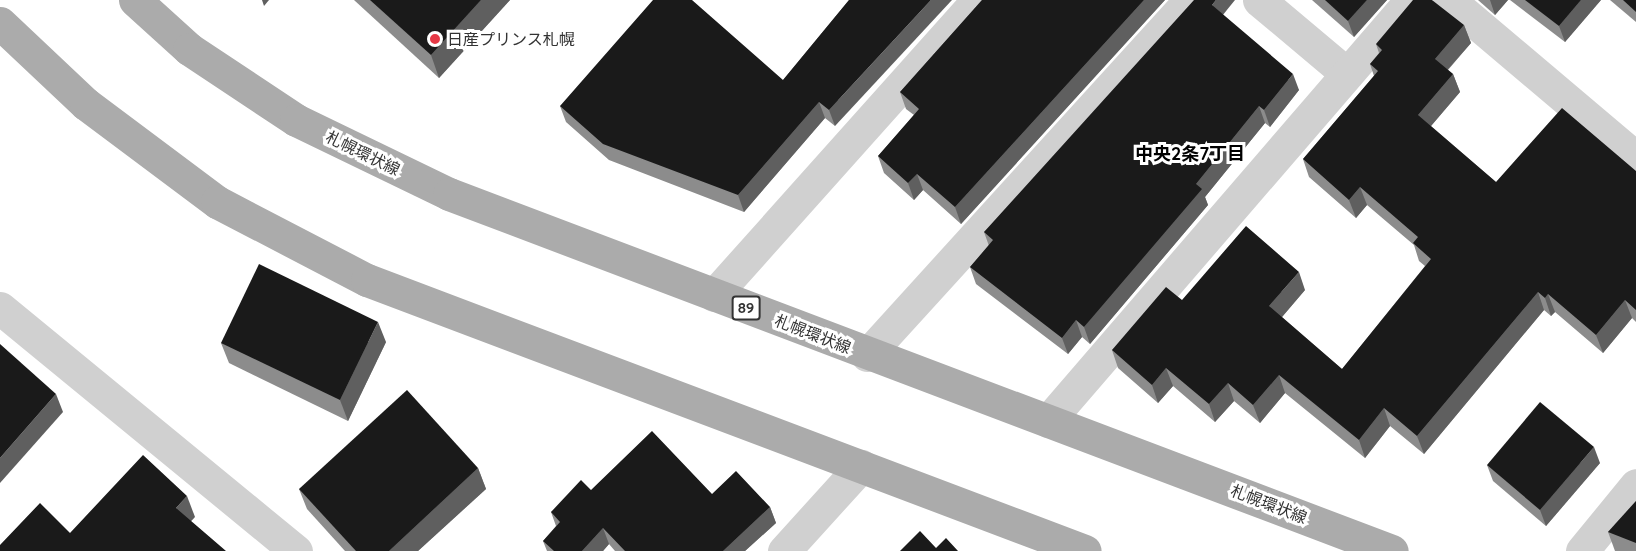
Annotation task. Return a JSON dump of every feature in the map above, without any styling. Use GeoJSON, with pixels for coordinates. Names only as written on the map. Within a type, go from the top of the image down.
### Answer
{"type":"FeatureCollection","features":[{"type":"Feature","properties":{"kind":"main road","name":"札幌環状線"},"geometry":{"type":"LineString","coordinates":[[135,0],[189,49],[296,120],[449,194],[867,355],[1392,551]]}},
{"type":"Feature","properties":{"kind":"main road"},"geometry":{"type":"LineString","coordinates":[[0,23],[87,104],[217,202],[357,275],[1086,551]]}},
{"type":"Feature","properties":{"kind":"street"},"geometry":{"type":"LineString","coordinates":[[714,295],[978,0]]}},
{"type":"Feature","properties":{"kind":"street"},"geometry":{"type":"LineString","coordinates":[[867,355],[1190,0]]}},
{"type":"Feature","properties":{"kind":"street"},"geometry":{"type":"LineString","coordinates":[[1258,0],[1346,73]]}},
{"type":"Feature","properties":{"kind":"street"},"geometry":{"type":"LineString","coordinates":[[1048,421],[1411,0]]}},
{"type":"Feature","properties":{"kind":"street"},"geometry":{"type":"LineString","coordinates":[[1449,0],[1636,158]]}},
{"type":"Feature","properties":{"kind":"street"},"geometry":{"type":"LineString","coordinates":[[0,308],[296,551]]}},
{"type":"Feature","properties":{"kind":"street"},"geometry":{"type":"LineString","coordinates":[[784,551],[861,466]]}},
{"type":"Feature","properties":{"kind":"street"},"geometry":{"type":"LineString","coordinates":[[1582,551],[1636,484]]}},
{"type":"Feature","properties":{"kind":"building"},"geometry":{"type":"Polygon","coordinates":[[[370,0],[481,0],[431,55],[370,0]]]}},
{"type":"Feature","properties":{"kind":"building"},"geometry":{"type":"Polygon","coordinates":[[[653,0],[692,0],[783,80],[849,0],[931,0],[829,110],[819,102],[738,195],[603,144],[560,106],[653,0]]]}},
{"type":"Feature","properties":{"kind":"building"},"geometry":{"type":"Polygon","coordinates":[[[982,0],[1144,0],[955,207],[917,174],[908,183],[878,156],[919,109],[900,92],[982,0]]]}},
{"type":"Feature","properties":{"kind":"building"},"geometry":{"type":"Polygon","coordinates":[[[1194,0],[1216,0],[1212,5],[1293,74],[1264,110],[1259,106],[1196,184],[1202,189],[1084,327],[1076,320],[1062,338],[970,267],[993,240],[984,232],[1194,0]]]}},
{"type":"Feature","properties":{"kind":"building"},"geometry":{"type":"Polygon","coordinates":[[[1325,0],[1367,0],[1348,21],[1325,0]]]}},
{"type":"Feature","properties":{"kind":"building"},"geometry":{"type":"Polygon","coordinates":[[[1413,0],[1432,0],[1464,25],[1435,59],[1453,74],[1418,115],[1496,182],[1562,108],[1636,171],[1636,310],[1625,300],[1596,335],[1548,294],[1545,298],[1538,292],[1417,436],[1384,408],[1359,440],[1279,375],[1253,405],[1228,383],[1209,404],[1166,368],[1152,385],[1112,350],[1166,287],[1182,300],[1246,226],[1299,272],[1269,306],[1342,369],[1431,259],[1413,243],[1418,237],[1360,187],[1349,200],[1303,159],[1378,71],[1370,64],[1382,50],[1376,44],[1413,0]]]}},
{"type":"Feature","properties":{"kind":"building"},"geometry":{"type":"Polygon","coordinates":[[[1525,0],[1581,0],[1559,26],[1525,0]]]}},
{"type":"Feature","properties":{"kind":"building"},"geometry":{"type":"Polygon","coordinates":[[[1623,0],[1636,0],[1636,12],[1623,0]]]}},
{"type":"Feature","properties":{"kind":"building"},"geometry":{"type":"Polygon","coordinates":[[[259,264],[378,322],[340,400],[221,343],[259,264]]]}},
{"type":"Feature","properties":{"kind":"building"},"geometry":{"type":"Polygon","coordinates":[[[0,344],[56,394],[0,458],[0,344]]]}},
{"type":"Feature","properties":{"kind":"building"},"geometry":{"type":"Polygon","coordinates":[[[407,390],[478,468],[389,551],[356,551],[299,489],[407,390]]]}},
{"type":"Feature","properties":{"kind":"building"},"geometry":{"type":"Polygon","coordinates":[[[1540,402],[1594,447],[1540,510],[1487,465],[1540,402]]]}},
{"type":"Feature","properties":{"kind":"building"},"geometry":{"type":"Polygon","coordinates":[[[652,431],[712,494],[736,471],[770,507],[723,551],[625,551],[603,528],[582,551],[554,551],[543,541],[560,522],[551,512],[581,480],[591,490],[652,431]]]}},
{"type":"Feature","properties":{"kind":"building"},"geometry":{"type":"Polygon","coordinates":[[[143,455],[187,496],[176,508],[226,551],[0,551],[0,545],[40,503],[70,533],[143,455]]]}},
{"type":"Feature","properties":{"kind":"building"},"geometry":{"type":"Polygon","coordinates":[[[1636,501],[1636,543],[1608,532],[1636,501]]]}},
{"type":"Feature","properties":{"kind":"building"},"geometry":{"type":"Polygon","coordinates":[[[920,531],[936,548],[946,538],[958,551],[900,551],[920,531]]]}},
{"type":"Feature","properties":{"kind":"place","name":"日産プリンス札幌"},"geometry":{"type":"Point","coordinates":[435,39]}},
{"type":"Feature","properties":{"kind":"district","name":"中央2条7丁目"},"geometry":{"type":"Point","coordinates":[1190,154]}}]}
